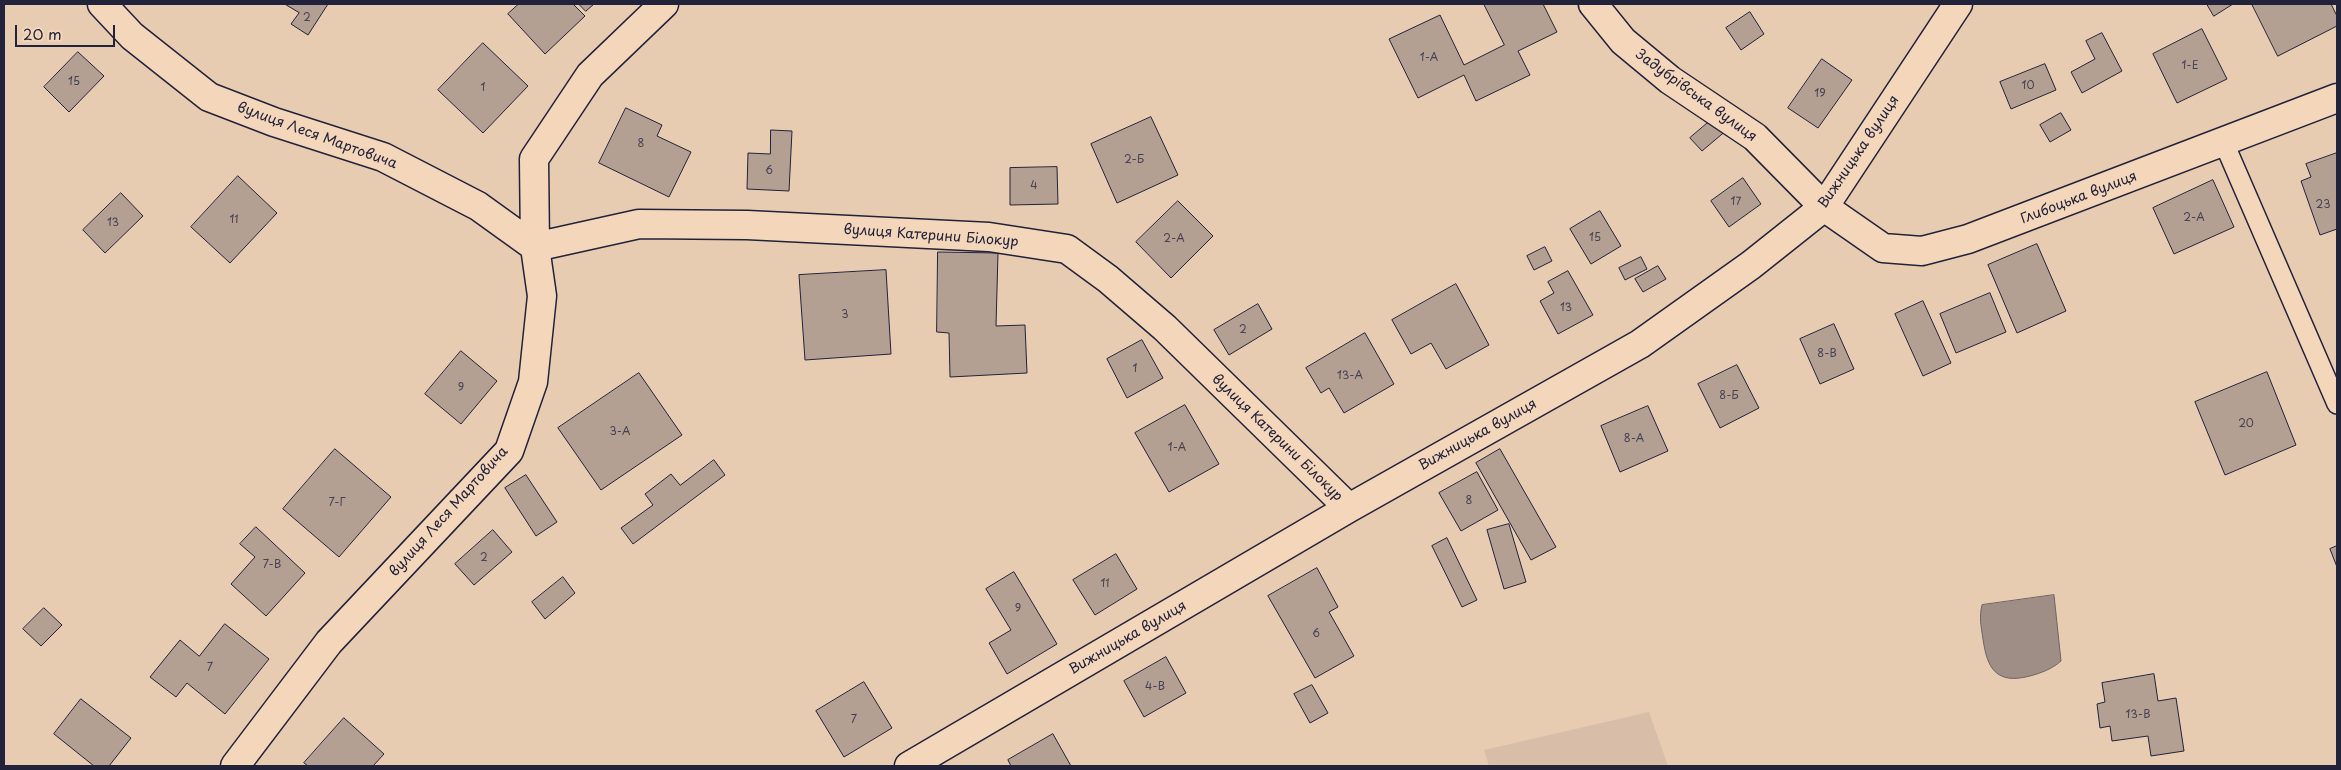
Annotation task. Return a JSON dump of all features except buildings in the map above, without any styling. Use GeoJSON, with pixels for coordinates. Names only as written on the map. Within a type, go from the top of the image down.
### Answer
{"type":"FeatureCollection","features":[{"type":"Feature","properties":{"kind":"street","name":"вулиця Леся Мартовича"},"geometry":{"type":"LineString","coordinates":[[102,4],[132,36],[209,97],[274,122],[383,156],[478,206],[535,247],[542,296],[532,382],[508,451],[329,642],[235,766]]}},
{"type":"Feature","properties":{"kind":"street"},"geometry":{"type":"LineString","coordinates":[[535,247],[534,159],[590,75],[664,4]]}},
{"type":"Feature","properties":{"kind":"street","name":"Задубрівська вулиця"},"geometry":{"type":"LineString","coordinates":[[1593,4],[1623,41],[1670,80],[1755,137],[1824,207]]}},
{"type":"Feature","properties":{"kind":"street","name":"Вижницька вулиця"},"geometry":{"type":"LineString","coordinates":[[910,766],[1349,508],[1640,344],[1751,265],[1824,207],[1958,4]]}},
{"type":"Feature","properties":{"kind":"street","name":"Глибоцька вулиця"},"geometry":{"type":"LineString","coordinates":[[1824,207],[1883,248],[1922,252],[1968,239],[2224,143],[2337,98]]}},
{"type":"Feature","properties":{"kind":"street","name":"вулиця Катерини Білокур"},"geometry":{"type":"LineString","coordinates":[[535,247],[639,224],[648,224],[747,225],[989,237],[1067,249],[1108,278],[1165,328],[1349,508]]}},
{"type":"Feature","properties":{"kind":"lane"},"geometry":{"type":"LineString","coordinates":[[2224,143],[2337,404]]}},
{"type":"Feature","properties":{"kind":"shaded area"},"geometry":{"type":"Polygon","coordinates":[[[2054,595],[2061,661],[2042,672],[2018,678],[2001,676],[1995,672],[1987,658],[1985,649],[1981,622],[1982,605],[2054,595]]]}},
{"type":"Feature","properties":{"kind":"shaded area"},"geometry":{"type":"Polygon","coordinates":[[[1649,712],[1668,766],[1489,766],[1484,750],[1649,712]]]}}]}
